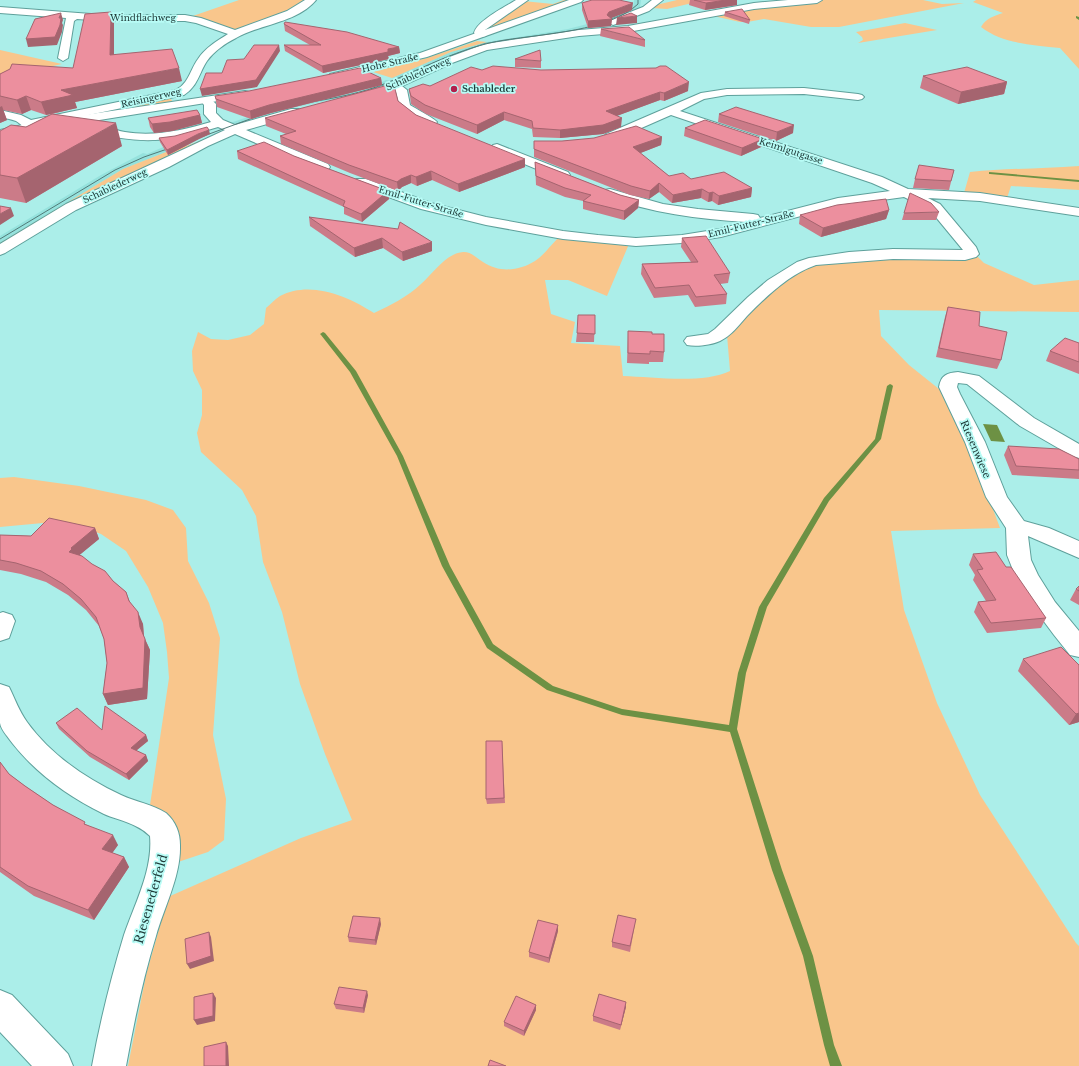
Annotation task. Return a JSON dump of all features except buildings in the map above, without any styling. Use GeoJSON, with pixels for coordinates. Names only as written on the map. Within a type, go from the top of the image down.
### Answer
{"type":"FeatureCollection","features":[{"type":"Feature","properties":{"kind":"street","name":"Reisingerweg"},"geometry":{"type":"LineString","coordinates":[[30,125],[180,93],[192,85],[201,63],[208,53],[224,41],[236,34],[291,13],[306,5],[311,0]]}},
{"type":"Feature","properties":{"kind":"street"},"geometry":{"type":"LineString","coordinates":[[482,34],[479,32],[487,24],[508,8],[523,0]]}},
{"type":"Feature","properties":{"kind":"street","name":"Hohe Straße"},"geometry":{"type":"LineString","coordinates":[[324,78],[423,55],[578,0]]}},
{"type":"Feature","properties":{"kind":"street"},"geometry":{"type":"LineString","coordinates":[[579,33],[635,14],[658,0]]}},
{"type":"Feature","properties":{"kind":"street","name":"Schablederweg"},"geometry":{"type":"LineString","coordinates":[[356,98],[393,86],[465,53],[485,47],[579,33],[628,29],[754,6],[817,0]]}},
{"type":"Feature","properties":{"kind":"street","name":"Windflachweg"},"geometry":{"type":"LineString","coordinates":[[0,10],[120,18],[185,18],[198,20],[236,34]]}},
{"type":"Feature","properties":{"kind":"street"},"geometry":{"type":"LineString","coordinates":[[63,58],[69,20],[76,16]]}},
{"type":"Feature","properties":{"kind":"street"},"geometry":{"type":"LineString","coordinates":[[436,66],[461,68]]}},
{"type":"Feature","properties":{"kind":"street"},"geometry":{"type":"LineString","coordinates":[[393,86],[401,90],[404,106],[411,112],[421,118],[444,126]]}},
{"type":"Feature","properties":{"kind":"street"},"geometry":{"type":"LineString","coordinates":[[598,139],[625,132],[701,96],[727,92],[804,91],[858,97]]}},
{"type":"Feature","properties":{"kind":"street"},"geometry":{"type":"LineString","coordinates":[[0,134],[30,125],[78,120],[253,93]]}},
{"type":"Feature","properties":{"kind":"street"},"geometry":{"type":"LineString","coordinates":[[207,101],[210,104],[210,114],[219,123],[336,173]]}},
{"type":"Feature","properties":{"kind":"street","name":"Schablederweg"},"geometry":{"type":"LineString","coordinates":[[0,250],[71,207],[164,164],[204,143],[260,122],[308,109]]}},
{"type":"Feature","properties":{"kind":"street","name":"Keimlgutgasse"},"geometry":{"type":"LineString","coordinates":[[670,111],[877,180],[906,193],[980,197],[1036,204],[1079,212]]}},
{"type":"Feature","properties":{"kind":"street"},"geometry":{"type":"LineString","coordinates":[[0,114],[15,116],[30,125]]}},
{"type":"Feature","properties":{"kind":"street"},"geometry":{"type":"LineString","coordinates":[[78,120],[79,124],[98,130],[138,138],[172,136],[219,123]]}},
{"type":"Feature","properties":{"kind":"street"},"geometry":{"type":"LineString","coordinates":[[517,143],[485,141],[574,179]]}},
{"type":"Feature","properties":{"kind":"street","name":"Emil-Futter-Straße"},"geometry":{"type":"LineString","coordinates":[[351,178],[386,192],[452,213],[522,228],[598,239],[636,242],[682,239],[721,233],[838,202],[906,193]]}},
{"type":"Feature","properties":{"kind":"street"},"geometry":{"type":"LineString","coordinates":[[599,189],[625,199],[682,213],[753,218],[763,222]]}},
{"type":"Feature","properties":{"kind":"street"},"geometry":{"type":"LineString","coordinates":[[693,340],[713,338],[721,333],[754,300],[774,284],[802,265],[808,263],[849,257],[921,254],[972,254],[965,242],[935,207],[906,193]]}},
{"type":"Feature","properties":{"kind":"street","name":"Riesenwiese"},"geometry":{"type":"LineString","coordinates":[[1017,527],[1006,514],[996,496],[975,442],[948,387],[949,380],[954,377],[962,376],[973,380],[1027,422],[1079,452]]}},
{"type":"Feature","properties":{"kind":"street"},"geometry":{"type":"LineString","coordinates":[[1079,550],[1056,538],[1029,529],[1017,527],[1017,542],[1020,563],[1055,621],[1079,648]]}},
{"type":"Feature","properties":{"kind":"street","name":"Riesenederfeld"},"geometry":{"type":"LineString","coordinates":[[0,694],[14,724],[30,746],[56,771],[87,791],[116,806],[149,819],[161,827],[165,837],[166,848],[160,875],[140,935],[120,1007],[108,1066]]}},
{"type":"Feature","properties":{"kind":"street"},"geometry":{"type":"LineString","coordinates":[[0,1007],[56,1066]]}},
{"type":"Feature","properties":{"kind":"shaded area"},"geometry":{"type":"Polygon","coordinates":[[[239,0],[309,0],[300,7],[235,31],[190,17],[239,0]]]}},
{"type":"Feature","properties":{"kind":"shaded area"},"geometry":{"type":"Polygon","coordinates":[[[564,0],[571,0],[486,29],[523,1],[553,4],[564,0]]]}},
{"type":"Feature","properties":{"kind":"shaded area"},"geometry":{"type":"Polygon","coordinates":[[[634,0],[641,0],[640,7],[636,10],[589,27],[481,45],[462,51],[399,79],[392,78],[451,52],[475,44],[568,29],[595,22],[628,10],[633,7],[634,0]]]}},
{"type":"Feature","properties":{"kind":"shaded area"},"geometry":{"type":"Polygon","coordinates":[[[677,0],[705,0],[667,9],[652,8],[656,5],[677,0]]]}},
{"type":"Feature","properties":{"kind":"shaded area"},"geometry":{"type":"Polygon","coordinates":[[[822,0],[923,0],[942,4],[964,3],[839,27],[811,27],[764,19],[740,22],[709,15],[754,7],[822,0]]]}},
{"type":"Feature","properties":{"kind":"shaded area"},"geometry":{"type":"Polygon","coordinates":[[[976,0],[1079,0],[1079,69],[1060,48],[1019,43],[999,37],[981,27],[988,19],[1003,13],[973,2],[976,0]]]}},
{"type":"Feature","properties":{"kind":"shaded area"},"geometry":{"type":"Polygon","coordinates":[[[905,23],[937,30],[858,43],[863,40],[862,37],[856,32],[905,23]]]}},
{"type":"Feature","properties":{"kind":"shaded area"},"geometry":{"type":"Polygon","coordinates":[[[477,41],[487,42],[451,52],[392,78],[373,72],[427,58],[477,41]]]}},
{"type":"Feature","properties":{"kind":"shaded area"},"geometry":{"type":"Polygon","coordinates":[[[0,50],[62,64],[0,78],[0,50]]]}},
{"type":"Feature","properties":{"kind":"shaded area"},"geometry":{"type":"Polygon","coordinates":[[[386,80],[394,81],[349,96],[287,109],[246,123],[230,123],[260,113],[380,83],[386,80]]]}},
{"type":"Feature","properties":{"kind":"shaded area"},"geometry":{"type":"Polygon","coordinates":[[[169,97],[173,102],[56,119],[169,97]]]}},
{"type":"Feature","properties":{"kind":"shaded area"},"geometry":{"type":"Polygon","coordinates":[[[224,132],[0,247],[0,243],[123,169],[184,145],[186,146],[224,132]]]}},
{"type":"Feature","properties":{"kind":"shaded area"},"geometry":{"type":"Polygon","coordinates":[[[175,142],[184,145],[123,169],[0,243],[0,236],[101,175],[143,153],[147,154],[175,142]]]}},
{"type":"Feature","properties":{"kind":"shaded area"},"geometry":{"type":"Polygon","coordinates":[[[1079,166],[1079,190],[1011,186],[1007,198],[964,193],[970,172],[1079,166]]]}},
{"type":"Feature","properties":{"kind":"shaded area"},"geometry":{"type":"Polygon","coordinates":[[[559,237],[629,244],[607,296],[568,280],[545,280],[551,314],[575,322],[571,343],[620,346],[623,376],[693,379],[719,375],[730,371],[727,335],[758,302],[802,268],[832,259],[977,256],[984,263],[1034,285],[1079,280],[1079,312],[879,310],[881,336],[909,365],[944,393],[968,442],[1000,528],[891,531],[904,610],[937,703],[980,795],[1079,946],[1079,1066],[128,1066],[146,975],[168,897],[301,838],[352,820],[325,754],[300,684],[282,612],[263,562],[256,516],[242,490],[201,452],[197,433],[202,415],[202,390],[193,371],[192,351],[198,332],[211,339],[228,340],[250,335],[264,324],[266,308],[280,296],[292,291],[316,290],[328,292],[353,301],[374,313],[393,304],[410,293],[436,268],[453,255],[466,252],[470,253],[489,266],[502,269],[516,269],[538,259],[559,237]]]}},
{"type":"Feature","properties":{"kind":"shaded area"},"geometry":{"type":"Polygon","coordinates":[[[983,424],[997,425],[1005,442],[991,441],[983,424]]]}},
{"type":"Feature","properties":{"kind":"shaded area"},"geometry":{"type":"Polygon","coordinates":[[[14,477],[79,486],[146,500],[173,510],[186,528],[188,561],[209,603],[220,638],[213,735],[226,799],[224,840],[208,852],[178,862],[180,840],[177,828],[170,819],[150,805],[169,678],[163,623],[148,587],[126,551],[101,534],[77,525],[43,523],[0,527],[0,478],[14,477]]]}},
{"type":"Feature","properties":{"kind":"waterway"},"geometry":{"type":"LineString","coordinates":[[990,173],[1079,181]]}},
{"type":"Feature","properties":{"kind":"waterway"},"geometry":{"type":"LineString","coordinates":[[323,334],[353,371],[400,456],[446,566],[490,646],[550,688],[622,712],[733,729]]}},
{"type":"Feature","properties":{"kind":"waterway"},"geometry":{"type":"LineString","coordinates":[[733,729],[742,673],[763,607],[826,500],[878,439],[890,386]]}},
{"type":"Feature","properties":{"kind":"waterway"},"geometry":{"type":"LineString","coordinates":[[733,729],[777,870],[808,956],[829,1045],[836,1066]]}},
{"type":"Feature","properties":{"kind":"tram line"},"geometry":{"type":"LineString","coordinates":[[305,103],[350,95],[367,90],[392,81],[439,60],[488,43],[594,26],[626,13],[638,4],[638,0]]}},
{"type":"Feature","properties":{"kind":"tram line"},"geometry":{"type":"LineString","coordinates":[[201,137],[261,115]]}},
{"type":"Feature","properties":{"kind":"tram line"},"geometry":{"type":"LineString","coordinates":[[0,239],[115,170],[144,157],[176,146]]}},
{"type":"Feature","properties":{"kind":"place","name":"Schableder"},"geometry":{"type":"Point","coordinates":[454,89]}}]}
